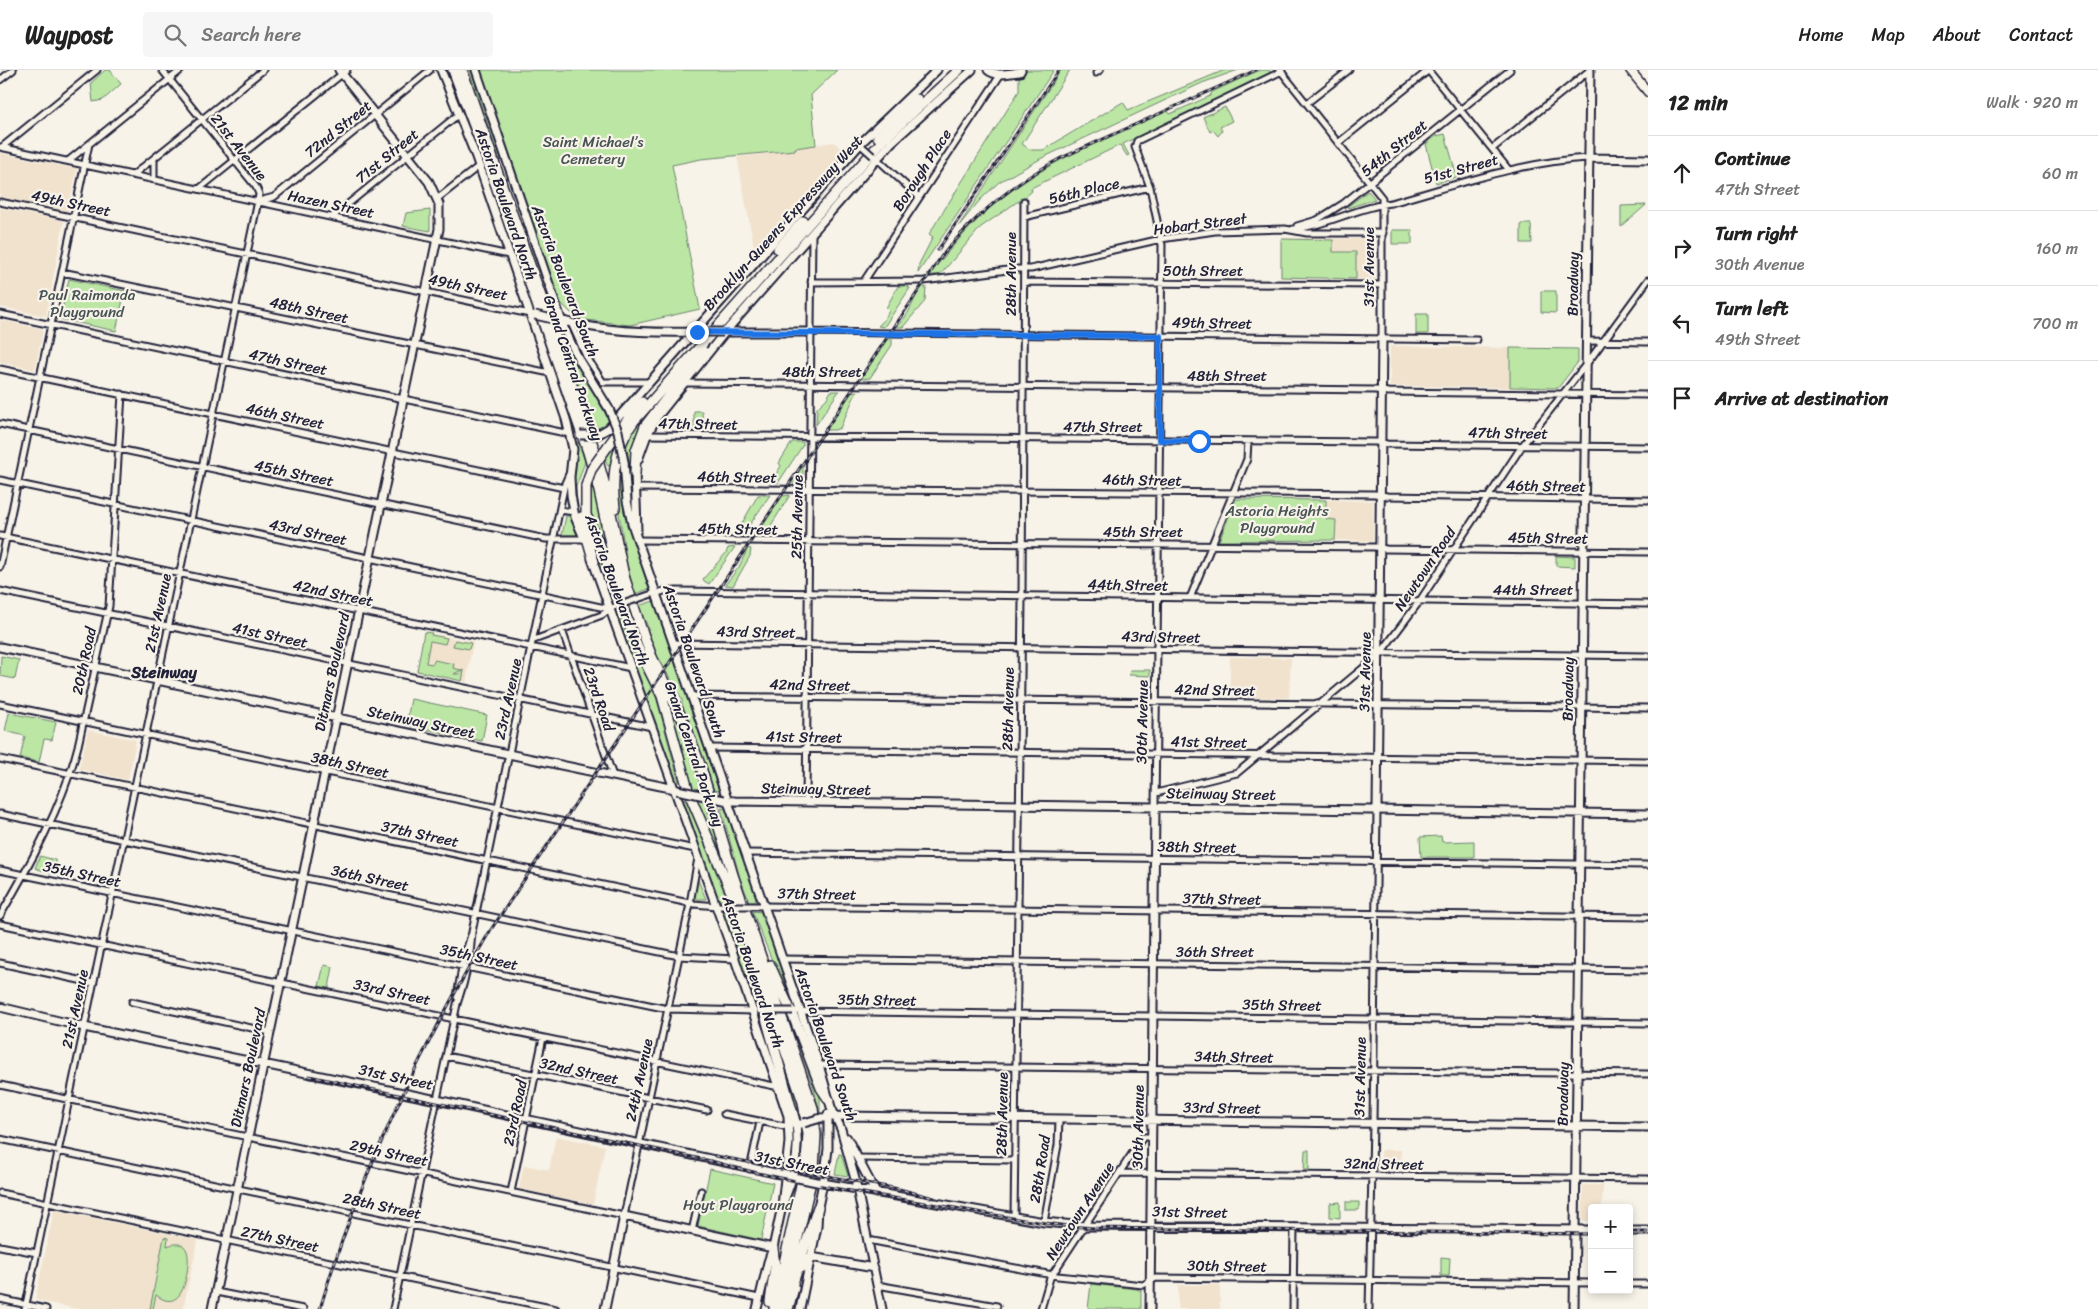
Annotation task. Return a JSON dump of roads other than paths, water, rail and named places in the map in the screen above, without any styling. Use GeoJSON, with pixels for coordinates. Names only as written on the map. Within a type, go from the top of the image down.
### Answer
{"type":"FeatureCollection","features":[{"type":"Feature","properties":{"kind":"highway","name":"Grand Central Parkway"},"geometry":{"type":"LineString","coordinates":[[453,70],[490,170],[588,452],[599,491],[625,614],[637,646],[662,696],[689,793],[723,870],[801,1095],[808,1134],[807,1155],[774,1309]]}},
{"type":"Feature","properties":{"kind":"highway","name":"Grand Central Parkway"},"geometry":{"type":"LineString","coordinates":[[462,70],[597,456],[606,489],[624,576],[647,645],[693,744],[749,920],[808,1090],[816,1127],[814,1169],[781,1309]]}},
{"type":"Feature","properties":{"kind":"highway","name":"Brooklyn-Queens Expressway West"},"geometry":{"type":"LineString","coordinates":[[625,614],[604,552],[587,518],[584,503],[583,484],[606,444],[886,128],[950,70]]}},
{"type":"Feature","properties":{"kind":"highway","name":"Brooklyn-Queens Expressway West"},"geometry":{"type":"LineString","coordinates":[[632,599],[614,498],[615,461],[623,438],[637,418],[884,139],[959,70]]}},
{"type":"Feature","properties":{"kind":"highway"},"geometry":{"type":"LineString","coordinates":[[635,474],[636,450],[645,426],[652,415],[723,324],[792,242]]}},
{"type":"Feature","properties":{"kind":"highway"},"geometry":{"type":"LineString","coordinates":[[583,484],[580,509],[594,562]]}},
{"type":"Feature","properties":{"kind":"highway"},"geometry":{"type":"LineString","coordinates":[[739,915],[762,1005],[791,1100],[796,1125]]}},
{"type":"Feature","properties":{"kind":"highway"},"geometry":{"type":"LineString","coordinates":[[749,920],[794,1018],[820,1088],[830,1103]]}},
{"type":"Feature","properties":{"kind":"highway"},"geometry":{"type":"LineString","coordinates":[[787,1309],[792,1284],[818,1207]]}},
{"type":"Feature","properties":{"kind":"highway"},"geometry":{"type":"LineString","coordinates":[[768,1309],[775,1267],[773,1248]]}},
{"type":"Feature","properties":{"kind":"highway"},"geometry":{"type":"LineString","coordinates":[[787,1309],[798,1276],[804,1263],[811,1257]]}},
{"type":"Feature","properties":{"kind":"main road"},"geometry":{"type":"LineString","coordinates":[[1630,70],[1648,92]]}},
{"type":"Feature","properties":{"kind":"street"},"geometry":{"type":"LineString","coordinates":[[0,80],[13,70]]}},
{"type":"Feature","properties":{"kind":"street"},"geometry":{"type":"LineString","coordinates":[[1,147],[97,70]]}},
{"type":"Feature","properties":{"kind":"street","name":"21st Avenue"},"geometry":{"type":"LineString","coordinates":[[25,1307],[258,201],[258,189],[162,70]]}},
{"type":"Feature","properties":{"kind":"street"},"geometry":{"type":"LineString","coordinates":[[68,161],[181,70]]}},
{"type":"Feature","properties":{"kind":"street"},"geometry":{"type":"LineString","coordinates":[[133,175],[264,70]]}},
{"type":"Feature","properties":{"kind":"street","name":"72nd Street"},"geometry":{"type":"LineString","coordinates":[[258,201],[274,197],[430,70]]}},
{"type":"Feature","properties":{"kind":"street","name":"Astoria Boulevard North"},"geometry":{"type":"LineString","coordinates":[[441,70],[479,166],[509,255],[532,314],[570,434],[573,449],[570,489],[574,512],[612,608],[631,668],[695,849],[756,1011],[779,1087],[796,1125],[797,1146],[792,1177],[782,1206],[757,1309]]}},
{"type":"Feature","properties":{"kind":"street","name":"Astoria Boulevard South"},"geometry":{"type":"LineString","coordinates":[[476,70],[560,320],[579,360],[609,409],[618,431],[624,462],[628,510],[637,540],[654,594],[692,696],[726,800],[746,853],[762,906],[782,959],[797,1011],[819,1065],[830,1103],[841,1128],[857,1189],[882,1309]]}},
{"type":"Feature","properties":{"kind":"street","name":"Brooklyn-Queens Expressway West"},"geometry":{"type":"LineString","coordinates":[[570,434],[597,435],[609,428],[862,146],[882,121],[937,70]]}},
{"type":"Feature","properties":{"kind":"street","name":"Brooklyn-Queens Expressway West"},"geometry":{"type":"LineString","coordinates":[[637,540],[635,474],[647,435],[662,411],[686,383],[724,332],[875,158],[972,70]]}},
{"type":"Feature","properties":{"kind":"street"},"geometry":{"type":"LineString","coordinates":[[988,70],[992,73],[1001,74],[1020,71]]}},
{"type":"Feature","properties":{"kind":"street"},"geometry":{"type":"LineString","coordinates":[[1307,104],[1348,70]]}},
{"type":"Feature","properties":{"kind":"street"},"geometry":{"type":"LineString","coordinates":[[1338,143],[1429,70],[1509,170]]}},
{"type":"Feature","properties":{"kind":"street","name":"54th Street"},"geometry":{"type":"LineString","coordinates":[[1285,229],[1317,220],[1329,214],[1510,70]]}},
{"type":"Feature","properties":{"kind":"street"},"geometry":{"type":"LineString","coordinates":[[1492,149],[1590,70]]}},
{"type":"Feature","properties":{"kind":"street","name":"Broadway"},"geometry":{"type":"LineString","coordinates":[[1574,1309],[1590,70]]}},
{"type":"Feature","properties":{"kind":"street"},"geometry":{"type":"LineString","coordinates":[[199,189],[343,71]]}},
{"type":"Feature","properties":{"kind":"street","name":"Ditmars Boulevard"},"geometry":{"type":"LineString","coordinates":[[212,1309],[440,220],[437,198],[430,182],[343,71]]}},
{"type":"Feature","properties":{"kind":"street"},"geometry":{"type":"LineString","coordinates":[[1281,71],[1370,182],[1382,198],[1383,204]]}},
{"type":"Feature","properties":{"kind":"street","name":"30th Avenue"},"geometry":{"type":"LineString","coordinates":[[1150,1309],[1161,239],[1150,187],[1135,147],[1137,141],[1281,71]]}},
{"type":"Feature","properties":{"kind":"street","name":"Borough Place"},"geometry":{"type":"LineString","coordinates":[[864,281],[1001,74]]}},
{"type":"Feature","properties":{"kind":"street","name":"71st Street"},"geometry":{"type":"LineString","coordinates":[[332,217],[459,114]]}},
{"type":"Feature","properties":{"kind":"street"},"geometry":{"type":"LineString","coordinates":[[0,567],[89,144]]}},
{"type":"Feature","properties":{"kind":"street"},"geometry":{"type":"LineString","coordinates":[[862,146],[919,197]]}},
{"type":"Feature","properties":{"kind":"street","name":"Hazen Street"},"geometry":{"type":"LineString","coordinates":[[1,147],[509,255]]}},
{"type":"Feature","properties":{"kind":"street","name":"51st Street"},"geometry":{"type":"LineString","coordinates":[[1285,229],[1308,227],[1332,218],[1509,170],[1559,160],[1588,158],[1648,159]]}},
{"type":"Feature","properties":{"kind":"street"},"geometry":{"type":"LineString","coordinates":[[154,159],[154,179]]}},
{"type":"Feature","properties":{"kind":"street"},"geometry":{"type":"LineString","coordinates":[[437,198],[479,166]]}},
{"type":"Feature","properties":{"kind":"street","name":"56th Place"},"geometry":{"type":"LineString","coordinates":[[1024,217],[1150,187]]}},
{"type":"Feature","properties":{"kind":"street","name":"28th Avenue"},"geometry":{"type":"LineString","coordinates":[[1014,1217],[1022,596],[1024,201]]}},
{"type":"Feature","properties":{"kind":"street","name":"49th Street"},"geometry":{"type":"LineString","coordinates":[[0,202],[571,323],[643,331],[1477,340]]}},
{"type":"Feature","properties":{"kind":"street","name":"31st Avenue"},"geometry":{"type":"LineString","coordinates":[[1369,1309],[1374,1123],[1380,654],[1383,204]]}},
{"type":"Feature","properties":{"kind":"street","name":"Hobart Street"},"geometry":{"type":"LineString","coordinates":[[1023,269],[1031,269],[1161,239],[1234,230],[1285,229],[1307,233],[1383,233]]}},
{"type":"Feature","properties":{"kind":"street","name":"25th Avenue"},"geometry":{"type":"LineString","coordinates":[[806,802],[812,232]]}},
{"type":"Feature","properties":{"kind":"street"},"geometry":{"type":"LineString","coordinates":[[811,282],[924,281],[1023,269]]}},
{"type":"Feature","properties":{"kind":"street","name":"48th Street"},"geometry":{"type":"LineString","coordinates":[[62,272],[550,373]]}},
{"type":"Feature","properties":{"kind":"street","name":"Newtown Road"},"geometry":{"type":"LineString","coordinates":[[1156,793],[1237,773],[1380,654],[1419,602],[1522,446],[1648,280]]}},
{"type":"Feature","properties":{"kind":"street","name":"50th Street"},"geometry":{"type":"LineString","coordinates":[[1024,282],[1382,285]]}},
{"type":"Feature","properties":{"kind":"street"},"geometry":{"type":"LineString","coordinates":[[1641,290],[1648,290]]}},
{"type":"Feature","properties":{"kind":"street","name":"47th Street"},"geometry":{"type":"LineString","coordinates":[[0,314],[570,434]]}},
{"type":"Feature","properties":{"kind":"street","name":"Astoria Boulevard South"},"geometry":{"type":"LineString","coordinates":[[571,323],[586,356],[603,382],[649,382]]}},
{"type":"Feature","properties":{"kind":"street"},"geometry":{"type":"LineString","coordinates":[[1586,341],[1648,342]]}},
{"type":"Feature","properties":{"kind":"street","name":"46th Street"},"geometry":{"type":"LineString","coordinates":[[0,369],[564,488]]}},
{"type":"Feature","properties":{"kind":"street","name":"48th Street"},"geometry":{"type":"LineString","coordinates":[[686,383],[1648,394]]}},
{"type":"Feature","properties":{"kind":"street","name":"20th Road"},"geometry":{"type":"LineString","coordinates":[[0,916],[24,875],[70,774],[84,721],[107,613],[113,559],[122,394]]}},
{"type":"Feature","properties":{"kind":"street","name":"45th Street"},"geometry":{"type":"LineString","coordinates":[[0,424],[546,539],[584,539]]}},
{"type":"Feature","properties":{"kind":"street","name":"47th Street"},"geometry":{"type":"LineString","coordinates":[[647,435],[1648,447]]}},
{"type":"Feature","properties":{"kind":"street"},"geometry":{"type":"LineString","coordinates":[[1190,598],[1247,459],[1248,441]]}},
{"type":"Feature","properties":{"kind":"street","name":"23rd Avenue"},"geometry":{"type":"LineString","coordinates":[[393,1309],[534,640],[564,488],[570,471]]}},
{"type":"Feature","properties":{"kind":"street","name":"43rd Street"},"geometry":{"type":"LineString","coordinates":[[0,480],[612,608]]}},
{"type":"Feature","properties":{"kind":"street","name":"46th Street"},"geometry":{"type":"LineString","coordinates":[[634,488],[1381,495],[1648,500]]}},
{"type":"Feature","properties":{"kind":"street"},"geometry":{"type":"LineString","coordinates":[[560,510],[574,512]]}},
{"type":"Feature","properties":{"kind":"street","name":"42nd Street"},"geometry":{"type":"LineString","coordinates":[[0,536],[631,668]]}},
{"type":"Feature","properties":{"kind":"street","name":"45th Street"},"geometry":{"type":"LineString","coordinates":[[637,540],[1211,545],[1648,552]]}},
{"type":"Feature","properties":{"kind":"street","name":"41st Street"},"geometry":{"type":"LineString","coordinates":[[0,591],[652,727]]}},
{"type":"Feature","properties":{"kind":"street","name":"44th Street"},"geometry":{"type":"LineString","coordinates":[[534,640],[602,615],[612,608],[664,591],[1648,604]]}},
{"type":"Feature","properties":{"kind":"street","name":"23rd Road"},"geometry":{"type":"LineString","coordinates":[[562,630],[613,776]]}},
{"type":"Feature","properties":{"kind":"street","name":"43rd Street"},"geometry":{"type":"LineString","coordinates":[[673,643],[1380,654],[1648,656]]}},
{"type":"Feature","properties":{"kind":"street","name":"Steinway Street"},"geometry":{"type":"LineString","coordinates":[[0,647],[726,800],[1648,814]]}},
{"type":"Feature","properties":{"kind":"street","name":"42nd Street"},"geometry":{"type":"LineString","coordinates":[[692,696],[1648,708]]}},
{"type":"Feature","properties":{"kind":"street","name":"38th Street"},"geometry":{"type":"LineString","coordinates":[[0,704],[695,849]]}},
{"type":"Feature","properties":{"kind":"street","name":"41st Street"},"geometry":{"type":"LineString","coordinates":[[710,748],[1648,760]]}},
{"type":"Feature","properties":{"kind":"street","name":"37th Street"},"geometry":{"type":"LineString","coordinates":[[0,759],[689,903],[718,906],[1648,917]]}},
{"type":"Feature","properties":{"kind":"street","name":"36th Street"},"geometry":{"type":"LineString","coordinates":[[0,814],[679,956],[735,959]]}},
{"type":"Feature","properties":{"kind":"street","name":"38th Street"},"geometry":{"type":"LineString","coordinates":[[746,853],[1648,865]]}},
{"type":"Feature","properties":{"kind":"street","name":"24th Avenue"},"geometry":{"type":"LineString","coordinates":[[605,1309],[698,857]]}},
{"type":"Feature","properties":{"kind":"street","name":"35th Street"},"geometry":{"type":"LineString","coordinates":[[0,870],[668,1009],[1648,1022]]}},
{"type":"Feature","properties":{"kind":"street","name":"33rd Street"},"geometry":{"type":"LineString","coordinates":[[0,924],[779,1087]]}},
{"type":"Feature","properties":{"kind":"street","name":"36th Street"},"geometry":{"type":"LineString","coordinates":[[782,959],[1648,970]]}},
{"type":"Feature","properties":{"kind":"street"},"geometry":{"type":"LineString","coordinates":[[0,964],[93,983]]}},
{"type":"Feature","properties":{"kind":"street"},"geometry":{"type":"LineString","coordinates":[[132,1002],[270,1032]]}},
{"type":"Feature","properties":{"kind":"street","name":"31st Street"},"geometry":{"type":"LineString","coordinates":[[0,1007],[84,1027],[526,1118],[821,1183],[1044,1222],[1085,1226],[1150,1225],[1588,1230]]}},
{"type":"Feature","properties":{"kind":"street","name":"23rd Road"},"geometry":{"type":"LineString","coordinates":[[510,1192],[543,1038]]}},
{"type":"Feature","properties":{"kind":"street","name":"32nd Street"},"geometry":{"type":"LineString","coordinates":[[446,1056],[707,1110]]}},
{"type":"Feature","properties":{"kind":"street","name":"34th Street"},"geometry":{"type":"LineString","coordinates":[[819,1065],[1648,1074]]}},
{"type":"Feature","properties":{"kind":"street","name":"29th Street"},"geometry":{"type":"LineString","coordinates":[[0,1085],[773,1248]]}},
{"type":"Feature","properties":{"kind":"street"},"geometry":{"type":"LineString","coordinates":[[800,1309],[817,1227],[821,1183],[828,1149],[824,1118],[830,1103]]}},
{"type":"Feature","properties":{"kind":"street"},"geometry":{"type":"LineString","coordinates":[[724,1114],[760,1122],[796,1125]]}},
{"type":"Feature","properties":{"kind":"street","name":"33rd Street"},"geometry":{"type":"LineString","coordinates":[[796,1125],[837,1116],[1648,1127]]}},
{"type":"Feature","properties":{"kind":"street","name":"28th Road"},"geometry":{"type":"LineString","coordinates":[[1044,1222],[1058,1145],[1059,1120]]}},
{"type":"Feature","properties":{"kind":"street"},"geometry":{"type":"LineString","coordinates":[[750,1168],[760,1122]]}},
{"type":"Feature","properties":{"kind":"street"},"geometry":{"type":"LineString","coordinates":[[841,1128],[876,1193]]}},
{"type":"Feature","properties":{"kind":"street","name":"Newtown Avenue"},"geometry":{"type":"LineString","coordinates":[[1041,1309],[1053,1275],[1143,1137],[1152,1137]]}},
{"type":"Feature","properties":{"kind":"street","name":"28th Street"},"geometry":{"type":"LineString","coordinates":[[0,1139],[759,1298]]}},
{"type":"Feature","properties":{"kind":"street"},"geometry":{"type":"LineString","coordinates":[[858,1158],[1014,1160]]}},
{"type":"Feature","properties":{"kind":"street","name":"32nd Street"},"geometry":{"type":"LineString","coordinates":[[1120,1173],[1648,1179]]}},
{"type":"Feature","properties":{"kind":"street"},"geometry":{"type":"LineString","coordinates":[[692,1231],[701,1191]]}},
{"type":"Feature","properties":{"kind":"street","name":"27th Street"},"geometry":{"type":"LineString","coordinates":[[0,1193],[556,1309]]}},
{"type":"Feature","properties":{"kind":"street"},"geometry":{"type":"LineString","coordinates":[[1293,1309],[1294,1227]]}},
{"type":"Feature","properties":{"kind":"street"},"geometry":{"type":"LineString","coordinates":[[1633,1231],[1648,1231]]}},
{"type":"Feature","properties":{"kind":"street","name":"30th Street"},"geometry":{"type":"LineString","coordinates":[[868,1240],[1053,1275],[1143,1285],[1156,1278],[1588,1284]]}},
{"type":"Feature","properties":{"kind":"street"},"geometry":{"type":"LineString","coordinates":[[0,1246],[36,1253]]}},
{"type":"Feature","properties":{"kind":"street"},"geometry":{"type":"LineString","coordinates":[[811,1257],[874,1268]]}},
{"type":"Feature","properties":{"kind":"street"},"geometry":{"type":"LineString","coordinates":[[1633,1284],[1648,1284]]}},
{"type":"Feature","properties":{"kind":"street"},"geometry":{"type":"LineString","coordinates":[[877,1285],[997,1306]]}},
{"type":"Feature","properties":{"kind":"street"},"geometry":{"type":"LineString","coordinates":[[216,1292],[303,1309]]}},
{"type":"Feature","properties":{"kind":"street"},"geometry":{"type":"LineString","coordinates":[[0,1299],[25,1307],[46,1309]]}},
{"type":"Feature","properties":{"kind":"railway"},"geometry":{"type":"LineString","coordinates":[[938,250],[1059,70]]}},
{"type":"Feature","properties":{"kind":"railway"},"geometry":{"type":"LineString","coordinates":[[320,1309],[353,1210],[393,1115],[439,1022],[490,931],[941,257],[981,214],[1011,189],[1043,168],[1061,158],[1256,70]]}},
{"type":"Feature","properties":{"kind":"railway"},"geometry":{"type":"LineString","coordinates":[[309,1076],[798,1181],[1056,1224],[1094,1228],[1588,1234]]}},
{"type":"Feature","properties":{"kind":"railway"},"geometry":{"type":"LineString","coordinates":[[715,1156],[899,1189],[934,1198]]}},
{"type":"Feature","properties":{"kind":"railway"},"geometry":{"type":"LineString","coordinates":[[1633,1232],[1648,1232]]}},
{"type":"Feature","properties":{"kind":"district","name":"Steinway"},"geometry":{"type":"Point","coordinates":[164,672]}},
{"type":"Feature","properties":{"kind":"park label","name":"Saint Michael’s Cemetery"},"geometry":{"type":"Point","coordinates":[593,150]}},
{"type":"Feature","properties":{"kind":"park label","name":"Paul Raimonda Playground"},"geometry":{"type":"Point","coordinates":[87,304]}},
{"type":"Feature","properties":{"kind":"park label","name":"Astoria Heights Playground"},"geometry":{"type":"Point","coordinates":[1277,520]}},
{"type":"Feature","properties":{"kind":"park label","name":"Hoyt Playground"},"geometry":{"type":"Point","coordinates":[738,1205]}}]}
